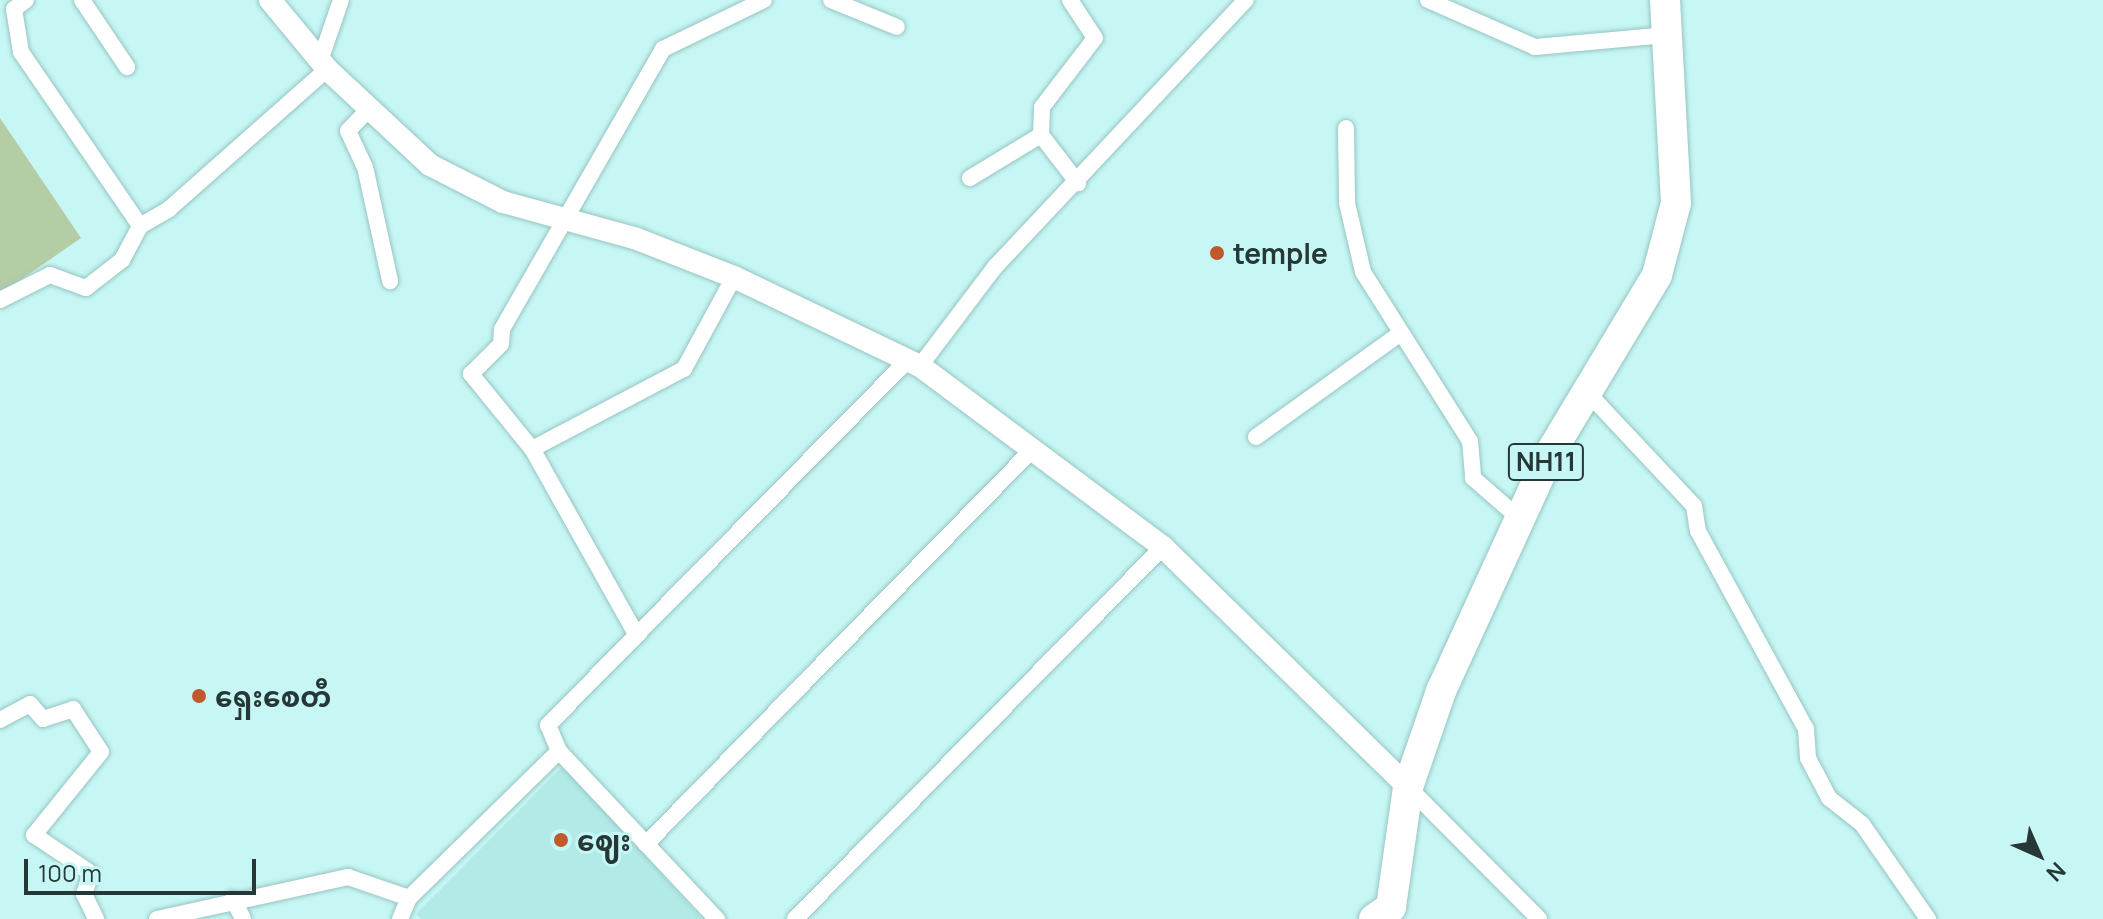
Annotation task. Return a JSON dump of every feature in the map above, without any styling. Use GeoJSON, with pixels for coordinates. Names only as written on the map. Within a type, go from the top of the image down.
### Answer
{"type":"FeatureCollection","features":[{"type":"Feature","properties":{"kind":"highway","name":"NH11"},"geometry":{"type":"LineString","coordinates":[[1385,915],[1408,787],[1441,691],[1520,519],[1587,392],[1657,275],[1676,203],[1665,0]]}},
{"type":"Feature","properties":{"kind":"street"},"geometry":{"type":"LineString","coordinates":[[26,0],[14,9],[21,52],[140,226]]}},
{"type":"Feature","properties":{"kind":"street"},"geometry":{"type":"LineString","coordinates":[[82,0],[127,67]]}},
{"type":"Feature","properties":{"kind":"street"},"geometry":{"type":"LineString","coordinates":[[270,0],[324,64],[430,165],[503,202],[565,219],[734,277],[914,363],[1163,547],[1539,919]]}},
{"type":"Feature","properties":{"kind":"street"},"geometry":{"type":"LineString","coordinates":[[0,300],[50,275],[86,288],[122,260],[140,226],[169,209],[324,64],[341,0]]}},
{"type":"Feature","properties":{"kind":"street"},"geometry":{"type":"LineString","coordinates":[[636,634],[532,449],[471,374],[501,344],[502,329],[663,49],[764,0]]}},
{"type":"Feature","properties":{"kind":"street"},"geometry":{"type":"LineString","coordinates":[[831,0],[897,27]]}},
{"type":"Feature","properties":{"kind":"street"},"geometry":{"type":"LineString","coordinates":[[1070,0],[1095,38],[1042,107],[1041,135],[1078,183]]}},
{"type":"Feature","properties":{"kind":"street"},"geometry":{"type":"LineString","coordinates":[[717,919],[559,751],[548,725],[636,634],[914,363],[995,267],[1078,183],[1246,0]]}},
{"type":"Feature","properties":{"kind":"street"},"geometry":{"type":"LineString","coordinates":[[1428,0],[1535,47],[1668,35]]}},
{"type":"Feature","properties":{"kind":"street"},"geometry":{"type":"LineString","coordinates":[[369,109],[348,131],[365,167],[390,281]]}},
{"type":"Feature","properties":{"kind":"street"},"geometry":{"type":"LineString","coordinates":[[1346,128],[1347,203],[1363,272],[1398,335],[1470,441],[1473,478],[1520,519]]}},
{"type":"Feature","properties":{"kind":"street"},"geometry":{"type":"LineString","coordinates":[[970,178],[1041,135]]}},
{"type":"Feature","properties":{"kind":"street"},"geometry":{"type":"LineString","coordinates":[[532,449],[684,369],[734,277]]}},
{"type":"Feature","properties":{"kind":"street"},"geometry":{"type":"LineString","coordinates":[[1256,437],[1398,335]]}},
{"type":"Feature","properties":{"kind":"street"},"geometry":{"type":"LineString","coordinates":[[1587,392],[1694,506],[1698,531],[1806,729],[1808,758],[1829,798],[1862,824],[1928,919]]}},
{"type":"Feature","properties":{"kind":"street"},"geometry":{"type":"LineString","coordinates":[[646,844],[1032,450]]}},
{"type":"Feature","properties":{"kind":"street"},"geometry":{"type":"LineString","coordinates":[[795,919],[1163,547]]}},
{"type":"Feature","properties":{"kind":"street"},"geometry":{"type":"LineString","coordinates":[[0,720],[30,704],[43,719],[73,709],[101,752],[34,835],[91,873],[84,894],[96,919]]}},
{"type":"Feature","properties":{"kind":"street"},"geometry":{"type":"LineString","coordinates":[[400,919],[409,898],[559,751]]}},
{"type":"Feature","properties":{"kind":"street"},"geometry":{"type":"LineString","coordinates":[[157,919],[233,899],[348,877],[409,898]]}},
{"type":"Feature","properties":{"kind":"street"},"geometry":{"type":"LineString","coordinates":[[233,899],[243,919]]}},
{"type":"Feature","properties":{"kind":"shaded area","name":"ဈေး"},"geometry":{"type":"Polygon","coordinates":[[[564,765],[702,919],[421,919],[416,914],[564,765]]]}},
{"type":"Feature","properties":{"kind":"green space"},"geometry":{"type":"Polygon","coordinates":[[[0,118],[81,238],[0,294],[0,118]]]}},
{"type":"Feature","properties":{"kind":"place","name":"temple"},"geometry":{"type":"Point","coordinates":[1217,253]}},
{"type":"Feature","properties":{"kind":"place","name":"ရှေးစေတီ"},"geometry":{"type":"Point","coordinates":[199,696]}},
{"type":"Feature","properties":{"kind":"place","name":"ဈေး"},"geometry":{"type":"Point","coordinates":[561,840]}}]}
